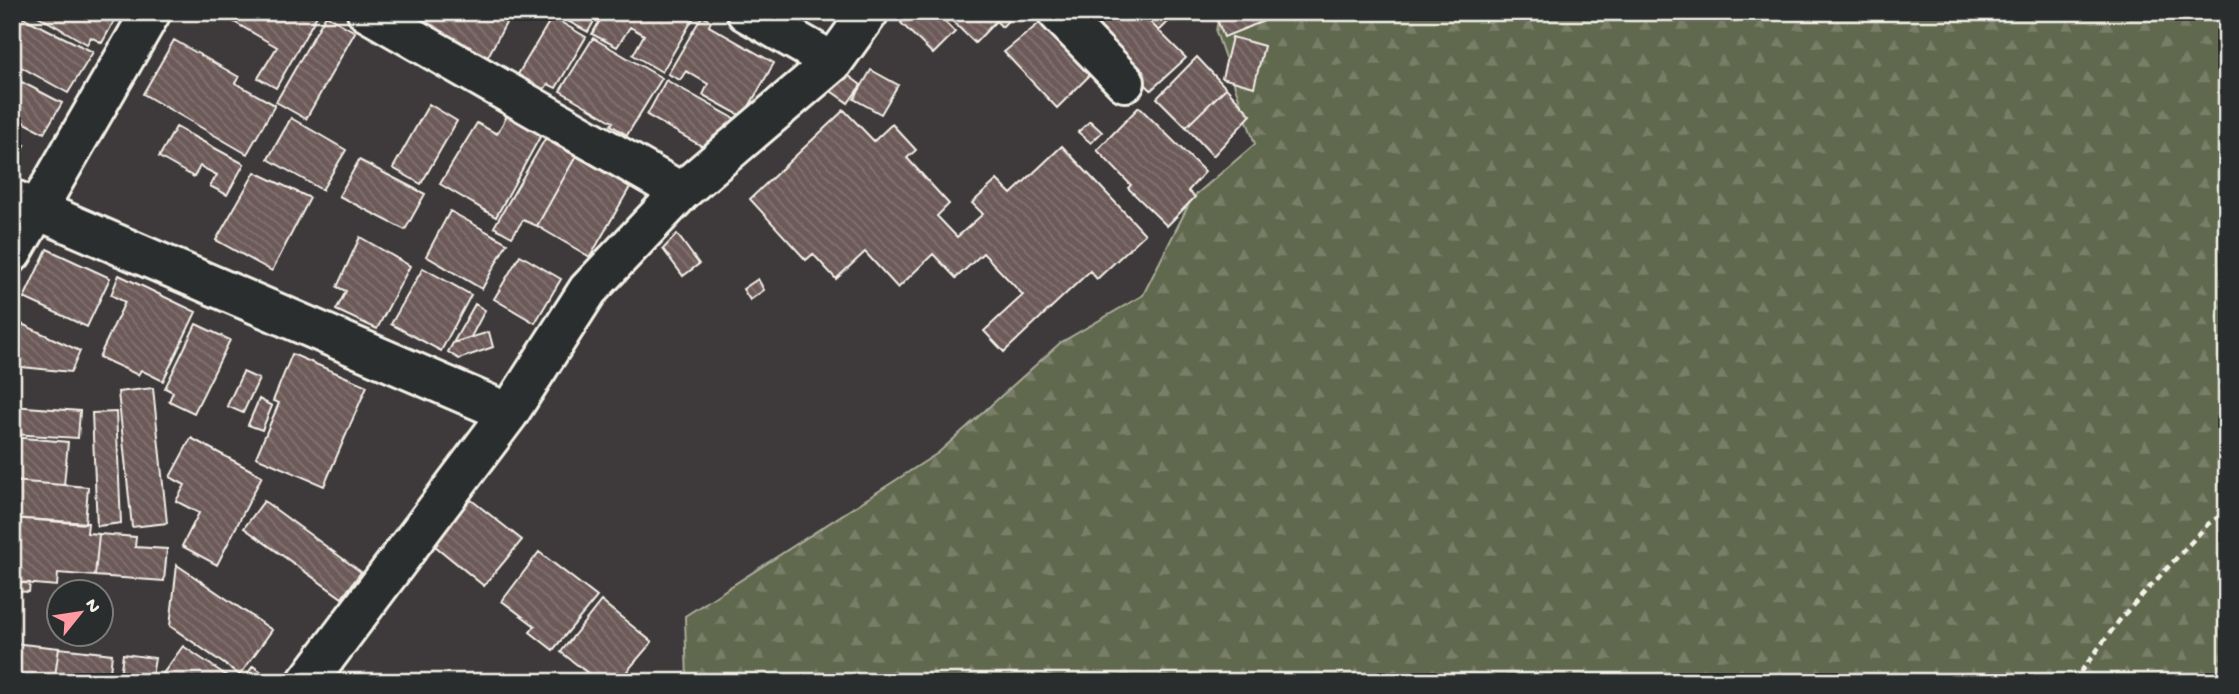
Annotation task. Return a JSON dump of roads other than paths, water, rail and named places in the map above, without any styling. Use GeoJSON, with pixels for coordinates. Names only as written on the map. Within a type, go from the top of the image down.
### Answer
{"type":"FeatureCollection","features":[{"type":"Feature","properties":{"kind":"street"},"geometry":{"type":"LineString","coordinates":[[12,253],[25,205],[150,12]]}},
{"type":"Feature","properties":{"kind":"street"},"geometry":{"type":"LineString","coordinates":[[367,12],[681,192]]}},
{"type":"Feature","properties":{"kind":"street"},"geometry":{"type":"LineString","coordinates":[[746,12],[833,62]]}},
{"type":"Feature","properties":{"kind":"street"},"geometry":{"type":"LineString","coordinates":[[307,682],[509,413],[588,290],[681,192],[833,62],[869,12]]}},
{"type":"Feature","properties":{"kind":"street"},"geometry":{"type":"LineString","coordinates":[[1057,12],[1125,82]]}},
{"type":"Feature","properties":{"kind":"street"},"geometry":{"type":"LineString","coordinates":[[25,205],[509,413]]}}]}
